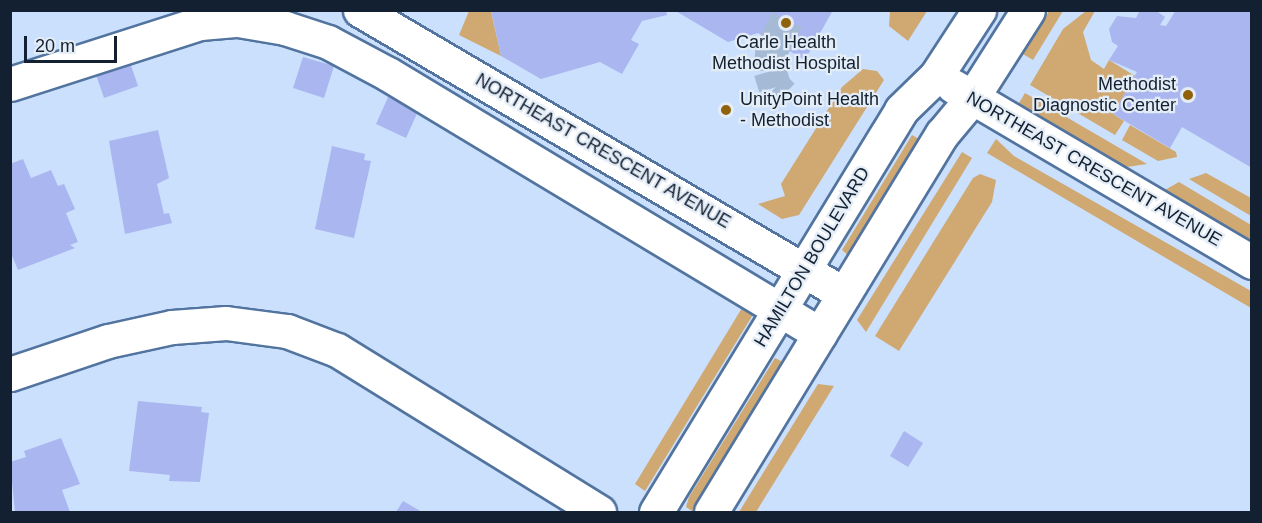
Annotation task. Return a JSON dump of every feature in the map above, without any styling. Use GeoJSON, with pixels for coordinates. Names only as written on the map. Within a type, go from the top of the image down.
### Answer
{"type":"FeatureCollection","features":[{"type":"Feature","properties":{"kind":"street","name":"NORTHEAST CRESCENT AVENUE"},"geometry":{"type":"LineString","coordinates":[[360,10],[805,268],[844,294]]}},
{"type":"Feature","properties":{"kind":"street","name":"HAMILTON BOULEVARD"},"geometry":{"type":"LineString","coordinates":[[656,513],[901,110],[936,76],[979,10]]}},
{"type":"Feature","properties":{"kind":"street"},"geometry":{"type":"LineString","coordinates":[[711,513],[942,134],[972,98],[1028,10]]}},
{"type":"Feature","properties":{"kind":"street"},"geometry":{"type":"LineString","coordinates":[[10,84],[200,23],[238,20],[285,28],[328,42],[388,74],[820,334]]}},
{"type":"Feature","properties":{"kind":"street","name":"NORTHEAST CRESCENT AVENUE"},"geometry":{"type":"LineString","coordinates":[[936,76],[1251,262]]}},
{"type":"Feature","properties":{"kind":"street"},"geometry":{"type":"LineString","coordinates":[[10,374],[108,341],[172,327],[226,323],[287,331],[337,350],[599,513]]}},
{"type":"Feature","properties":{"kind":"shaded area"},"geometry":{"type":"Polygon","coordinates":[[[890,10],[927,11],[908,41],[889,26],[890,10]]]}},
{"type":"Feature","properties":{"kind":"shaded area"},"geometry":{"type":"Polygon","coordinates":[[[469,11],[491,11],[501,56],[459,35],[469,11]]]}},
{"type":"Feature","properties":{"kind":"shaded area"},"geometry":{"type":"Polygon","coordinates":[[[1049,11],[1063,11],[1033,60],[1023,54],[1049,11]]]}},
{"type":"Feature","properties":{"kind":"shaded area"},"geometry":{"type":"Polygon","coordinates":[[[1086,11],[1095,11],[1083,32],[1091,60],[1104,69],[1109,60],[1135,76],[1113,114],[1124,121],[1115,135],[1030,85],[1063,29],[1086,11]]]}},
{"type":"Feature","properties":{"kind":"shaded area"},"geometry":{"type":"Polygon","coordinates":[[[863,69],[877,71],[884,80],[799,215],[782,219],[758,204],[785,196],[781,184],[842,87],[863,69]]]}},
{"type":"Feature","properties":{"kind":"shaded area"},"geometry":{"type":"Polygon","coordinates":[[[1025,93],[1147,164],[1127,167],[1022,107],[1019,103],[1025,93]]]}},
{"type":"Feature","properties":{"kind":"shaded area"},"geometry":{"type":"Polygon","coordinates":[[[1130,125],[1176,152],[1177,157],[1158,161],[1122,140],[1130,125]]]}},
{"type":"Feature","properties":{"kind":"shaded area"},"geometry":{"type":"Polygon","coordinates":[[[912,135],[919,139],[849,256],[842,250],[912,135]]]}},
{"type":"Feature","properties":{"kind":"shaded area"},"geometry":{"type":"Polygon","coordinates":[[[996,139],[1014,156],[1251,291],[1251,308],[987,153],[996,139]]]}},
{"type":"Feature","properties":{"kind":"shaded area"},"geometry":{"type":"Polygon","coordinates":[[[962,152],[972,158],[866,332],[857,320],[962,152]]]}},
{"type":"Feature","properties":{"kind":"shaded area"},"geometry":{"type":"Polygon","coordinates":[[[1206,173],[1251,198],[1251,216],[1189,179],[1206,173]]]}},
{"type":"Feature","properties":{"kind":"shaded area"},"geometry":{"type":"Polygon","coordinates":[[[980,174],[996,180],[992,202],[899,351],[875,336],[973,178],[980,174]]]}},
{"type":"Feature","properties":{"kind":"shaded area"},"geometry":{"type":"Polygon","coordinates":[[[1179,182],[1251,225],[1251,241],[1165,190],[1179,182]]]}},
{"type":"Feature","properties":{"kind":"shaded area"},"geometry":{"type":"Polygon","coordinates":[[[745,303],[754,313],[645,491],[635,484],[745,303]]]}},
{"type":"Feature","properties":{"kind":"shaded area"},"geometry":{"type":"Polygon","coordinates":[[[775,358],[783,362],[692,511],[686,507],[689,497],[775,358]]]}},
{"type":"Feature","properties":{"kind":"shaded area"},"geometry":{"type":"Polygon","coordinates":[[[818,384],[834,386],[756,512],[739,512],[818,384]]]}},
{"type":"Feature","properties":{"kind":"building"},"geometry":{"type":"Polygon","coordinates":[[[491,10],[666,10],[667,15],[642,21],[631,40],[639,44],[622,74],[600,62],[541,79],[501,56],[491,10]]]}},
{"type":"Feature","properties":{"kind":"building"},"geometry":{"type":"Polygon","coordinates":[[[674,10],[833,10],[805,60],[758,33],[728,42],[674,10]]]}},
{"type":"Feature","properties":{"kind":"building","name":"Methodist Diagnostic Center"},"geometry":{"type":"Polygon","coordinates":[[[1140,10],[1155,10],[1165,17],[1160,25],[1166,26],[1176,10],[1252,10],[1252,168],[1182,127],[1170,148],[1113,114],[1137,72],[1109,60],[1118,46],[1112,42],[1109,29],[1117,16],[1136,18],[1140,10]]]}},
{"type":"Feature","properties":{"kind":"building"},"geometry":{"type":"Polygon","coordinates":[[[127,54],[138,86],[104,98],[93,66],[127,54]]]}},
{"type":"Feature","properties":{"kind":"building"},"geometry":{"type":"Polygon","coordinates":[[[303,57],[334,66],[324,98],[293,88],[303,57]]]}},
{"type":"Feature","properties":{"kind":"building"},"geometry":{"type":"Polygon","coordinates":[[[389,95],[419,109],[406,138],[376,124],[389,95]]]}},
{"type":"Feature","properties":{"kind":"building"},"geometry":{"type":"Polygon","coordinates":[[[158,130],[169,178],[157,184],[164,214],[169,213],[172,223],[125,234],[109,141],[158,130]]]}},
{"type":"Feature","properties":{"kind":"building"},"geometry":{"type":"Polygon","coordinates":[[[332,146],[365,154],[364,160],[371,161],[354,238],[315,229],[332,146]]]}},
{"type":"Feature","properties":{"kind":"building"},"geometry":{"type":"Polygon","coordinates":[[[23,159],[31,178],[51,170],[58,186],[64,184],[75,209],[66,213],[78,242],[70,245],[75,248],[18,270],[10,251],[10,164],[23,159]]]}},
{"type":"Feature","properties":{"kind":"building"},"geometry":{"type":"Polygon","coordinates":[[[138,401],[202,407],[201,412],[209,413],[200,482],[169,481],[170,475],[129,471],[138,401]]]}},
{"type":"Feature","properties":{"kind":"building"},"geometry":{"type":"Polygon","coordinates":[[[904,431],[923,443],[908,467],[890,456],[904,431]]]}},
{"type":"Feature","properties":{"kind":"building"},"geometry":{"type":"Polygon","coordinates":[[[61,438],[80,484],[62,490],[70,512],[15,512],[10,462],[26,457],[24,451],[61,438]]]}},
{"type":"Feature","properties":{"kind":"building"},"geometry":{"type":"Polygon","coordinates":[[[403,501],[422,512],[396,512],[403,501]]]}},
{"type":"Feature","properties":{"kind":"tunnel"},"geometry":{"type":"LineString","coordinates":[[783,95],[775,87],[770,71],[772,49],[792,10]]}},
{"type":"Feature","properties":{"kind":"place","name":"Carle Health Methodist Hospital"},"geometry":{"type":"Point","coordinates":[786,23]}},
{"type":"Feature","properties":{"kind":"place","name":"Methodist Diagnostic Center"},"geometry":{"type":"Point","coordinates":[1188,95]}},
{"type":"Feature","properties":{"kind":"place","name":"UnityPoint Health - Methodist"},"geometry":{"type":"Point","coordinates":[726,110]}}]}
